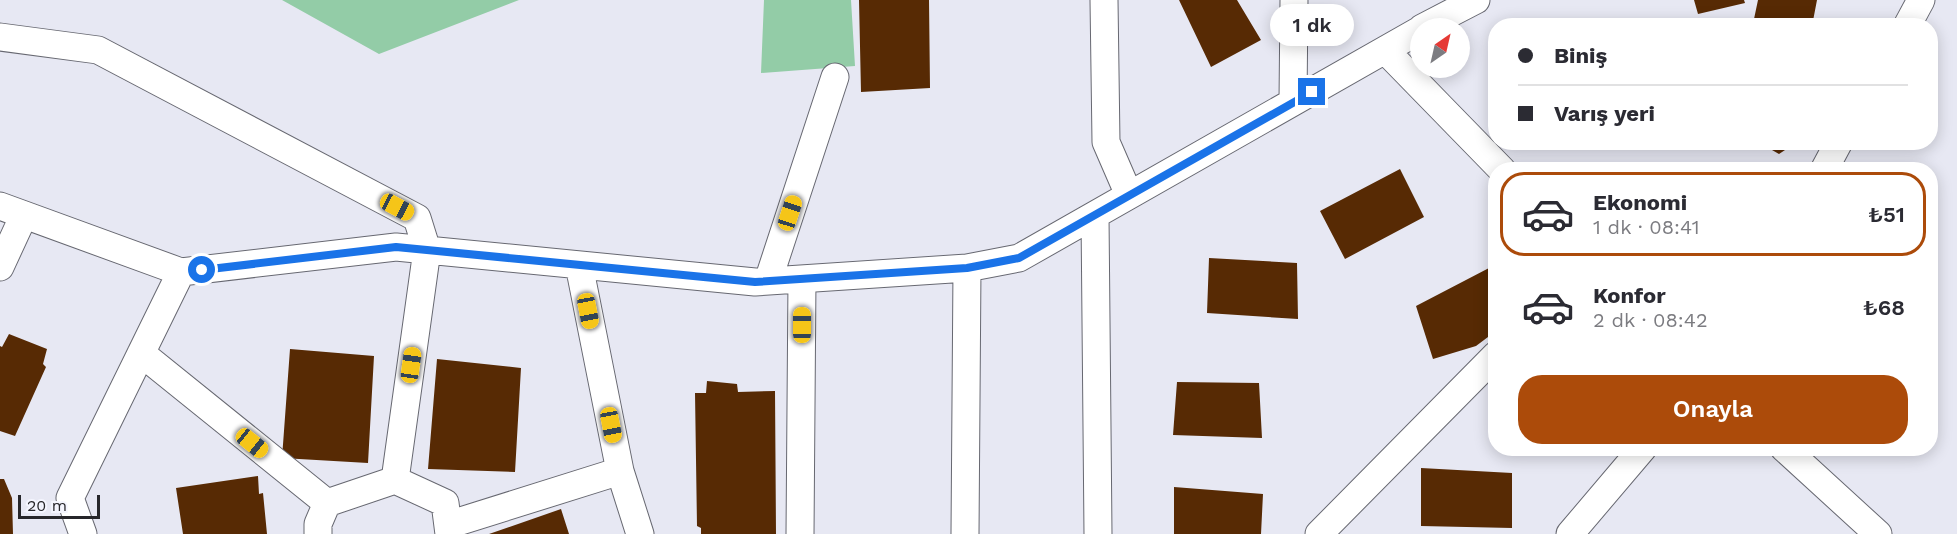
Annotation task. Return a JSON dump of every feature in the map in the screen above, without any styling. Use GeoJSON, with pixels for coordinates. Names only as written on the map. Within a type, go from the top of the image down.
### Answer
{"type":"FeatureCollection","features":[{"type":"Feature","properties":{"kind":"street"},"geometry":{"type":"LineString","coordinates":[[1104,0],[1106,142],[1129,195]]}},
{"type":"Feature","properties":{"kind":"street"},"geometry":{"type":"LineString","coordinates":[[1293,102],[1294,0]]}},
{"type":"Feature","properties":{"kind":"street"},"geometry":{"type":"LineString","coordinates":[[1912,18],[1922,0]]}},
{"type":"Feature","properties":{"kind":"street"},"geometry":{"type":"LineString","coordinates":[[1440,18],[1468,2]]}},
{"type":"Feature","properties":{"kind":"street"},"geometry":{"type":"LineString","coordinates":[[0,267],[12,211],[181,272],[396,247],[755,282],[967,268],[1019,258],[1410,35]]}},
{"type":"Feature","properties":{"kind":"street"},"geometry":{"type":"LineString","coordinates":[[0,37],[98,50],[417,218],[427,250],[395,480]]}},
{"type":"Feature","properties":{"kind":"street"},"geometry":{"type":"LineString","coordinates":[[1385,50],[1495,162]]}},
{"type":"Feature","properties":{"kind":"street"},"geometry":{"type":"LineString","coordinates":[[768,281],[835,77]]}},
{"type":"Feature","properties":{"kind":"street"},"geometry":{"type":"LineString","coordinates":[[1095,215],[1098,534]]}},
{"type":"Feature","properties":{"kind":"street"},"geometry":{"type":"LineString","coordinates":[[579,265],[620,471],[640,534]]}},
{"type":"Feature","properties":{"kind":"street"},"geometry":{"type":"LineString","coordinates":[[964,534],[967,268]]}},
{"type":"Feature","properties":{"kind":"street"},"geometry":{"type":"LineString","coordinates":[[83,534],[70,498],[181,272]]}},
{"type":"Feature","properties":{"kind":"street"},"geometry":{"type":"LineString","coordinates":[[800,534],[802,279]]}},
{"type":"Feature","properties":{"kind":"street"},"geometry":{"type":"LineString","coordinates":[[141,352],[327,503]]}},
{"type":"Feature","properties":{"kind":"street"},"geometry":{"type":"LineString","coordinates":[[1319,534],[1488,363]]}},
{"type":"Feature","properties":{"kind":"street"},"geometry":{"type":"LineString","coordinates":[[1570,534],[1636,456]]}},
{"type":"Feature","properties":{"kind":"street"},"geometry":{"type":"LineString","coordinates":[[1793,456],[1878,534]]}},
{"type":"Feature","properties":{"kind":"street"},"geometry":{"type":"LineString","coordinates":[[318,534],[318,524],[327,503],[395,480],[445,503],[449,530],[620,471]]}},
{"type":"Feature","properties":{"kind":"green space"},"geometry":{"type":"Polygon","coordinates":[[[282,0],[519,0],[379,54],[282,0]]]}},
{"type":"Feature","properties":{"kind":"green space"},"geometry":{"type":"Polygon","coordinates":[[[764,0],[851,0],[855,66],[761,73],[764,0]]]}},
{"type":"Feature","properties":{"kind":"building"},"geometry":{"type":"Polygon","coordinates":[[[859,0],[929,0],[930,88],[861,92],[859,0]]]}},
{"type":"Feature","properties":{"kind":"building"},"geometry":{"type":"Polygon","coordinates":[[[1179,0],[1237,0],[1261,40],[1211,67],[1179,0]]]}},
{"type":"Feature","properties":{"kind":"building"},"geometry":{"type":"Polygon","coordinates":[[[1694,0],[1744,0],[1745,3],[1698,14],[1694,0]]]}},
{"type":"Feature","properties":{"kind":"building"},"geometry":{"type":"Polygon","coordinates":[[[1758,0],[1817,0],[1814,18],[1754,18],[1758,0]]]}},
{"type":"Feature","properties":{"kind":"building"},"geometry":{"type":"Polygon","coordinates":[[[1772,150],[1785,150],[1779,154],[1772,150]]]}},
{"type":"Feature","properties":{"kind":"building"},"geometry":{"type":"Polygon","coordinates":[[[1400,169],[1424,217],[1345,259],[1320,211],[1400,169]]]}},
{"type":"Feature","properties":{"kind":"building"},"geometry":{"type":"Polygon","coordinates":[[[1209,258],[1297,263],[1298,319],[1207,313],[1209,258]]]}},
{"type":"Feature","properties":{"kind":"building"},"geometry":{"type":"Polygon","coordinates":[[[1488,269],[1488,337],[1476,346],[1433,359],[1416,306],[1488,269]]]}},
{"type":"Feature","properties":{"kind":"building"},"geometry":{"type":"Polygon","coordinates":[[[9,334],[47,349],[43,364],[46,367],[15,436],[0,431],[0,346],[2,347],[9,334]]]}},
{"type":"Feature","properties":{"kind":"building"},"geometry":{"type":"Polygon","coordinates":[[[290,349],[374,356],[368,463],[282,458],[290,349]]]}},
{"type":"Feature","properties":{"kind":"building"},"geometry":{"type":"Polygon","coordinates":[[[437,359],[521,368],[515,472],[428,469],[437,359]]]}},
{"type":"Feature","properties":{"kind":"building"},"geometry":{"type":"Polygon","coordinates":[[[707,381],[737,384],[738,392],[775,391],[776,534],[701,534],[701,528],[697,526],[695,393],[706,393],[707,381]]]}},
{"type":"Feature","properties":{"kind":"building"},"geometry":{"type":"Polygon","coordinates":[[[1177,382],[1259,383],[1262,438],[1173,435],[1177,382]]]}},
{"type":"Feature","properties":{"kind":"building"},"geometry":{"type":"Polygon","coordinates":[[[1421,468],[1512,473],[1512,528],[1421,526],[1421,468]]]}},
{"type":"Feature","properties":{"kind":"building"},"geometry":{"type":"Polygon","coordinates":[[[258,476],[259,494],[263,493],[267,534],[183,534],[176,488],[258,476]]]}},
{"type":"Feature","properties":{"kind":"building"},"geometry":{"type":"Polygon","coordinates":[[[0,479],[4,479],[12,498],[13,534],[0,534],[0,479]]]}},
{"type":"Feature","properties":{"kind":"building"},"geometry":{"type":"Polygon","coordinates":[[[1174,487],[1263,494],[1261,534],[1174,534],[1174,487]]]}},
{"type":"Feature","properties":{"kind":"building"},"geometry":{"type":"Polygon","coordinates":[[[561,509],[569,534],[489,534],[561,509]]]}},
{"type":"Feature","properties":{"kind":"route"},"geometry":{"type":"LineString","coordinates":[[202,270],[396,247],[755,282],[967,268],[1019,258],[1312,92]]}}]}
